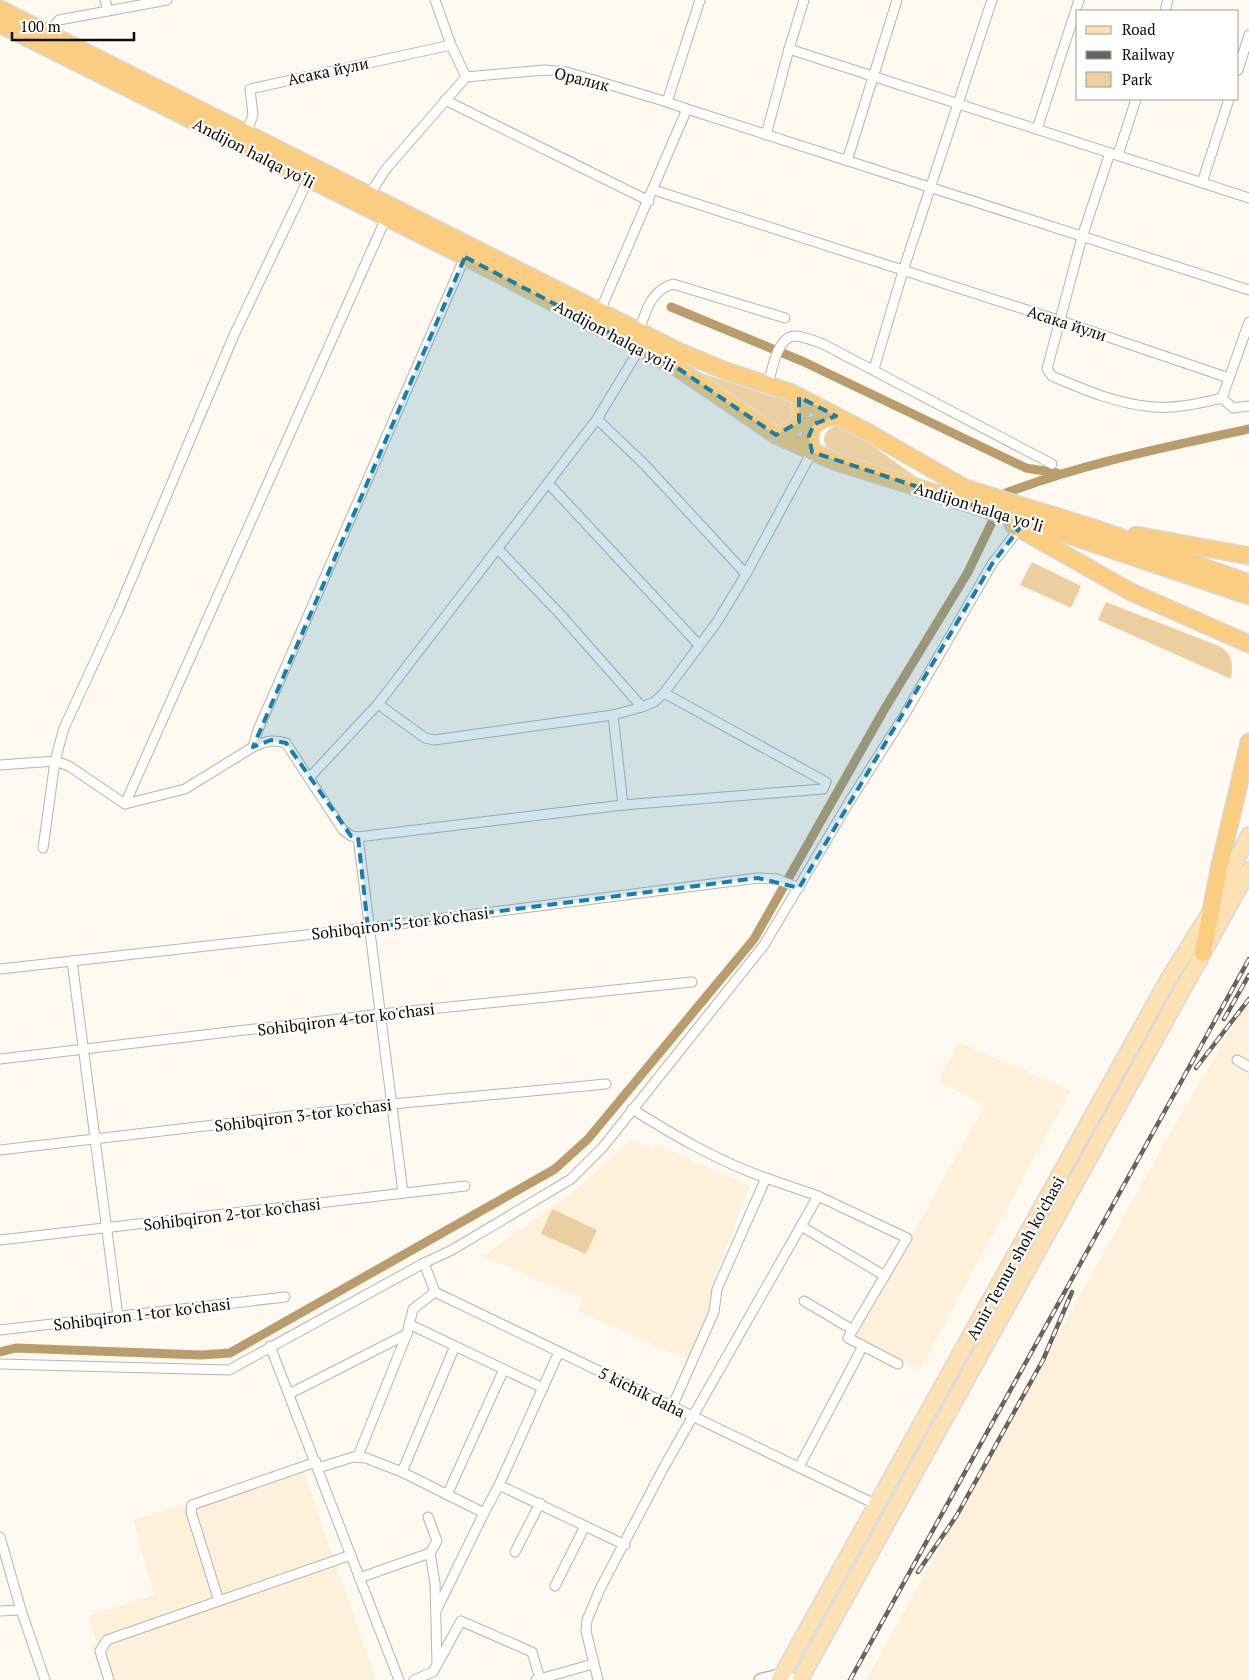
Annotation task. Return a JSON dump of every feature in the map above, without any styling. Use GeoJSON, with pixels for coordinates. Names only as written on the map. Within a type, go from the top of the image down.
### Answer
{"type":"FeatureCollection","features":[{"type":"Feature","properties":{"kind":"highway","name":"Andijon halqa yo‘li"},"geometry":{"type":"LineString","coordinates":[[0,9],[600,311],[679,369],[776,435],[812,452],[843,464],[982,508],[1238,583]]}},
{"type":"Feature","properties":{"kind":"highway","name":"Andijon halqa yo‘li"},"geometry":{"type":"LineString","coordinates":[[0,24],[308,180],[639,340],[678,351],[799,397],[965,488],[1097,529],[1238,583],[1249,596]]}},
{"type":"Feature","properties":{"kind":"highway"},"geometry":{"type":"LineString","coordinates":[[776,435],[794,428],[799,422],[802,413],[799,397]]}},
{"type":"Feature","properties":{"kind":"highway"},"geometry":{"type":"LineString","coordinates":[[812,452],[809,436],[814,424],[820,420],[836,416]]}},
{"type":"Feature","properties":{"kind":"highway"},"geometry":{"type":"LineString","coordinates":[[982,508],[1131,592],[1249,644]]}},
{"type":"Feature","properties":{"kind":"highway"},"geometry":{"type":"LineString","coordinates":[[1097,529],[1249,556]]}},
{"type":"Feature","properties":{"kind":"highway"},"geometry":{"type":"LineString","coordinates":[[1203,953],[1249,742]]}},
{"type":"Feature","properties":{"kind":"main road","name":"Amir Temur shoh ko'chasi"},"geometry":{"type":"LineString","coordinates":[[785,1678],[877,1505],[1169,978],[1211,911],[1249,834]]}},
{"type":"Feature","properties":{"kind":"main road","name":"Amir Temur shoh ko'chasi"},"geometry":{"type":"LineString","coordinates":[[800,1680],[1249,870]]}},
{"type":"Feature","properties":{"kind":"main road"},"geometry":{"type":"LineString","coordinates":[[760,1680],[785,1678]]}},
{"type":"Feature","properties":{"kind":"street"},"geometry":{"type":"LineString","coordinates":[[105,0],[108,11]]}},
{"type":"Feature","properties":{"kind":"street"},"geometry":{"type":"LineString","coordinates":[[48,34],[59,20],[166,0]]}},
{"type":"Feature","properties":{"kind":"street"},"geometry":{"type":"LineString","coordinates":[[369,195],[386,168],[466,77],[434,0]]}},
{"type":"Feature","properties":{"kind":"street"},"geometry":{"type":"LineString","coordinates":[[700,0],[667,102],[1249,290]]}},
{"type":"Feature","properties":{"kind":"street"},"geometry":{"type":"LineString","coordinates":[[766,135],[804,0]]}},
{"type":"Feature","properties":{"kind":"street"},"geometry":{"type":"LineString","coordinates":[[847,161],[897,0]]}},
{"type":"Feature","properties":{"kind":"street"},"geometry":{"type":"LineString","coordinates":[[874,370],[903,271],[992,0]]}},
{"type":"Feature","properties":{"kind":"street"},"geometry":{"type":"LineString","coordinates":[[1037,129],[1079,0]]}},
{"type":"Feature","properties":{"kind":"street"},"geometry":{"type":"LineString","coordinates":[[1239,67],[1249,35]]}},
{"type":"Feature","properties":{"kind":"street","name":"Асака йули"},"geometry":{"type":"LineString","coordinates":[[247,132],[254,115],[250,89],[451,44]]}},
{"type":"Feature","properties":{"kind":"street"},"geometry":{"type":"LineString","coordinates":[[789,49],[1249,198]]}},
{"type":"Feature","properties":{"kind":"street","name":"Оралик"},"geometry":{"type":"LineString","coordinates":[[466,77],[546,70],[566,72],[667,102]]}},
{"type":"Feature","properties":{"kind":"street"},"geometry":{"type":"LineString","coordinates":[[445,100],[649,201]]}},
{"type":"Feature","properties":{"kind":"street"},"geometry":{"type":"LineString","coordinates":[[1136,100],[1082,237],[1047,369],[1052,376],[1101,397],[1155,408],[1194,404],[1222,398]]}},
{"type":"Feature","properties":{"kind":"street"},"geometry":{"type":"LineString","coordinates":[[1202,183],[1229,100]]}},
{"type":"Feature","properties":{"kind":"street"},"geometry":{"type":"LineString","coordinates":[[600,311],[688,110]]}},
{"type":"Feature","properties":{"kind":"street"},"geometry":{"type":"LineString","coordinates":[[43,848],[55,761],[64,728],[118,611],[234,335],[308,180]]}},
{"type":"Feature","properties":{"kind":"street","name":"Асака йули"},"geometry":{"type":"LineString","coordinates":[[654,190],[1061,321],[1229,378]]}},
{"type":"Feature","properties":{"kind":"street"},"geometry":{"type":"LineString","coordinates":[[125,804],[386,218]]}},
{"type":"Feature","properties":{"kind":"street"},"geometry":{"type":"LineString","coordinates":[[253,747],[258,730],[465,257]]}},
{"type":"Feature","properties":{"kind":"street"},"geometry":{"type":"LineString","coordinates":[[310,777],[378,704],[597,419],[639,340],[650,302],[662,287],[673,284],[785,318]]}},
{"type":"Feature","properties":{"kind":"street"},"geometry":{"type":"LineString","coordinates":[[1222,398],[1249,322]]}},
{"type":"Feature","properties":{"kind":"street"},"geometry":{"type":"LineString","coordinates":[[768,384],[780,345],[786,339],[795,336],[823,344],[1052,464]]}},
{"type":"Feature","properties":{"kind":"street"},"geometry":{"type":"LineString","coordinates":[[1222,398],[1233,408],[1249,406]]}},
{"type":"Feature","properties":{"kind":"street"},"geometry":{"type":"LineString","coordinates":[[597,419],[644,464],[746,574]]}},
{"type":"Feature","properties":{"kind":"street"},"geometry":{"type":"LineString","coordinates":[[378,704],[425,738],[434,740],[613,716],[642,708],[654,702],[664,693],[717,622],[746,574],[812,452]]}},
{"type":"Feature","properties":{"kind":"street"},"geometry":{"type":"LineString","coordinates":[[548,483],[700,645]]}},
{"type":"Feature","properties":{"kind":"street"},"geometry":{"type":"LineString","coordinates":[[0,1364],[229,1370],[424,1263],[452,1250],[571,1179],[603,1147],[764,945],[797,887],[905,714],[992,564],[1020,529]]}},
{"type":"Feature","properties":{"kind":"street"},"geometry":{"type":"LineString","coordinates":[[498,549],[559,613],[642,708]]}},
{"type":"Feature","properties":{"kind":"street"},"geometry":{"type":"LineString","coordinates":[[0,765],[55,761],[69,766],[125,804],[185,789],[253,747],[271,740],[286,744],[344,830],[350,836],[358,837],[623,805],[822,789],[826,782],[664,693]]}},
{"type":"Feature","properties":{"kind":"street"},"geometry":{"type":"LineString","coordinates":[[613,716],[623,805]]}},
{"type":"Feature","properties":{"kind":"street"},"geometry":{"type":"LineString","coordinates":[[358,837],[403,1193]]}},
{"type":"Feature","properties":{"kind":"street","name":"Sohibqiron 5-tor ko'chasi"},"geometry":{"type":"LineString","coordinates":[[0,969],[368,928],[758,878],[777,879],[797,887]]}},
{"type":"Feature","properties":{"kind":"street"},"geometry":{"type":"LineString","coordinates":[[72,961],[118,1316]]}},
{"type":"Feature","properties":{"kind":"street","name":"Sohibqiron 4-tor ko'chasi"},"geometry":{"type":"LineString","coordinates":[[0,1059],[381,1014],[692,982]]}},
{"type":"Feature","properties":{"kind":"street"},"geometry":{"type":"LineString","coordinates":[[1237,1060],[1249,1067]]}},
{"type":"Feature","properties":{"kind":"street","name":"Sohibqiron 3-tor ko'chasi"},"geometry":{"type":"LineString","coordinates":[[0,1150],[392,1104],[606,1084]]}},
{"type":"Feature","properties":{"kind":"street"},"geometry":{"type":"LineString","coordinates":[[632,1109],[706,1153],[738,1168],[818,1196],[907,1238],[848,1338],[898,1364]]}},
{"type":"Feature","properties":{"kind":"street"},"geometry":{"type":"LineString","coordinates":[[672,1407],[714,1312],[717,1289],[766,1178]]}},
{"type":"Feature","properties":{"kind":"street","name":"Sohibqiron 2-tor ko'chasi"},"geometry":{"type":"LineString","coordinates":[[0,1240],[465,1186]]}},
{"type":"Feature","properties":{"kind":"street"},"geometry":{"type":"LineString","coordinates":[[598,1680],[586,1631],[587,1620],[600,1590],[664,1467],[818,1196]]}},
{"type":"Feature","properties":{"kind":"street"},"geometry":{"type":"LineString","coordinates":[[801,1226],[885,1276]]}},
{"type":"Feature","properties":{"kind":"street"},"geometry":{"type":"LineString","coordinates":[[358,1456],[407,1334],[413,1308],[435,1292],[424,1263]]}},
{"type":"Feature","properties":{"kind":"street","name":"5 kichik daha"},"geometry":{"type":"LineString","coordinates":[[435,1292],[877,1505]]}},
{"type":"Feature","properties":{"kind":"street","name":"Sohibqiron 1-tor ko'chasi"},"geometry":{"type":"LineString","coordinates":[[0,1330],[285,1297]]}},
{"type":"Feature","properties":{"kind":"street"},"geometry":{"type":"LineString","coordinates":[[804,1300],[853,1330]]}},
{"type":"Feature","properties":{"kind":"street"},"geometry":{"type":"LineString","coordinates":[[409,1324],[543,1388]]}},
{"type":"Feature","properties":{"kind":"street"},"geometry":{"type":"LineString","coordinates":[[289,1394],[407,1334]]}},
{"type":"Feature","properties":{"kind":"street"},"geometry":{"type":"LineString","coordinates":[[270,1346],[399,1680]]}},
{"type":"Feature","properties":{"kind":"street"},"geometry":{"type":"LineString","coordinates":[[402,1472],[455,1346]]}},
{"type":"Feature","properties":{"kind":"street"},"geometry":{"type":"LineString","coordinates":[[799,1467],[864,1346]]}},
{"type":"Feature","properties":{"kind":"street"},"geometry":{"type":"LineString","coordinates":[[436,1611],[499,1485],[559,1352]]}},
{"type":"Feature","properties":{"kind":"street"},"geometry":{"type":"LineString","coordinates":[[447,1495],[504,1369]]}},
{"type":"Feature","properties":{"kind":"street"},"geometry":{"type":"LineString","coordinates":[[219,1601],[191,1512],[192,1505],[317,1465],[358,1456],[402,1472],[484,1513]]}},
{"type":"Feature","properties":{"kind":"street"},"geometry":{"type":"LineString","coordinates":[[499,1485],[625,1545]]}},
{"type":"Feature","properties":{"kind":"street"},"geometry":{"type":"LineString","coordinates":[[515,1552],[540,1503]]}},
{"type":"Feature","properties":{"kind":"street"},"geometry":{"type":"LineString","coordinates":[[428,1517],[437,1541],[430,1553],[436,1611],[435,1672]]}},
{"type":"Feature","properties":{"kind":"street"},"geometry":{"type":"LineString","coordinates":[[555,1586],[584,1526]]}},
{"type":"Feature","properties":{"kind":"street"},"geometry":{"type":"LineString","coordinates":[[0,1537],[21,1610],[45,1680]]}},
{"type":"Feature","properties":{"kind":"street"},"geometry":{"type":"LineString","coordinates":[[359,1578],[430,1553]]}},
{"type":"Feature","properties":{"kind":"street"},"geometry":{"type":"LineString","coordinates":[[109,1680],[100,1651],[107,1640],[350,1555]]}},
{"type":"Feature","properties":{"kind":"street"},"geometry":{"type":"LineString","coordinates":[[0,1611],[21,1610]]}},
{"type":"Feature","properties":{"kind":"street"},"geometry":{"type":"LineString","coordinates":[[414,1680],[435,1672],[461,1622],[532,1652],[538,1679],[593,1664]]}},
{"type":"Feature","properties":{"kind":"highlighted area"},"geometry":{"type":"Polygon","coordinates":[[[465,257],[679,369],[776,435],[799,422],[799,397],[836,416],[814,424],[809,436],[812,452],[982,508],[1019,529],[992,564],[799,888],[758,878],[368,928],[358,837],[351,836],[286,743],[271,740],[253,747],[465,257]]]}},
{"type":"Feature","properties":{"kind":"shaded area"},"geometry":{"type":"Polygon","coordinates":[[[1249,998],[1249,1680],[866,1680],[1173,1128],[1249,998]]]}},
{"type":"Feature","properties":{"kind":"shaded area"},"geometry":{"type":"Polygon","coordinates":[[[958,1042],[1071,1090],[920,1370],[855,1336],[985,1105],[938,1081],[958,1042]]]}},
{"type":"Feature","properties":{"kind":"shaded area"},"geometry":{"type":"Polygon","coordinates":[[[631,1139],[652,1150],[656,1144],[750,1186],[712,1284],[711,1308],[688,1360],[578,1311],[582,1299],[484,1256],[583,1184],[631,1139]]]}},
{"type":"Feature","properties":{"kind":"shaded area"},"geometry":{"type":"Polygon","coordinates":[[[303,1468],[376,1680],[103,1680],[91,1645],[97,1643],[89,1616],[154,1595],[133,1520],[303,1468]]]}},
{"type":"Feature","properties":{"kind":"green space"},"geometry":{"type":"Polygon","coordinates":[[[701,373],[790,402],[796,416],[782,428],[774,426],[701,373]]]}},
{"type":"Feature","properties":{"kind":"green space"},"geometry":{"type":"Polygon","coordinates":[[[835,426],[856,434],[922,481],[829,450],[826,447],[824,436],[828,430],[835,426]]]}},
{"type":"Feature","properties":{"kind":"green space"},"geometry":{"type":"Polygon","coordinates":[[[1032,562],[1081,586],[1071,608],[1020,585],[1032,562]]]}},
{"type":"Feature","properties":{"kind":"green space"},"geometry":{"type":"Polygon","coordinates":[[[1106,602],[1224,649],[1231,660],[1231,679],[1098,620],[1106,602]]]}},
{"type":"Feature","properties":{"kind":"green space"},"geometry":{"type":"Polygon","coordinates":[[[552,1209],[597,1230],[586,1254],[541,1234],[552,1209]]]}},
{"type":"Feature","properties":{"kind":"waterway"},"geometry":{"type":"LineString","coordinates":[[671,307],[802,361],[1026,468],[1057,473]]}},
{"type":"Feature","properties":{"kind":"waterway"},"geometry":{"type":"LineString","coordinates":[[0,1352],[16,1348],[201,1355],[230,1353],[555,1169],[588,1139],[754,939],[884,710],[968,572],[1006,493],[1096,464],[1249,429]]}},
{"type":"Feature","properties":{"kind":"railway"},"geometry":{"type":"LineString","coordinates":[[850,1680],[1249,959]]}},
{"type":"Feature","properties":{"kind":"railway"},"geometry":{"type":"LineString","coordinates":[[1224,1019],[1249,975]]}},
{"type":"Feature","properties":{"kind":"railway"},"geometry":{"type":"LineString","coordinates":[[1196,1068],[1249,999]]}},
{"type":"Feature","properties":{"kind":"railway"},"geometry":{"type":"LineString","coordinates":[[918,1572],[957,1515],[1043,1360],[1072,1292]]}}]}
